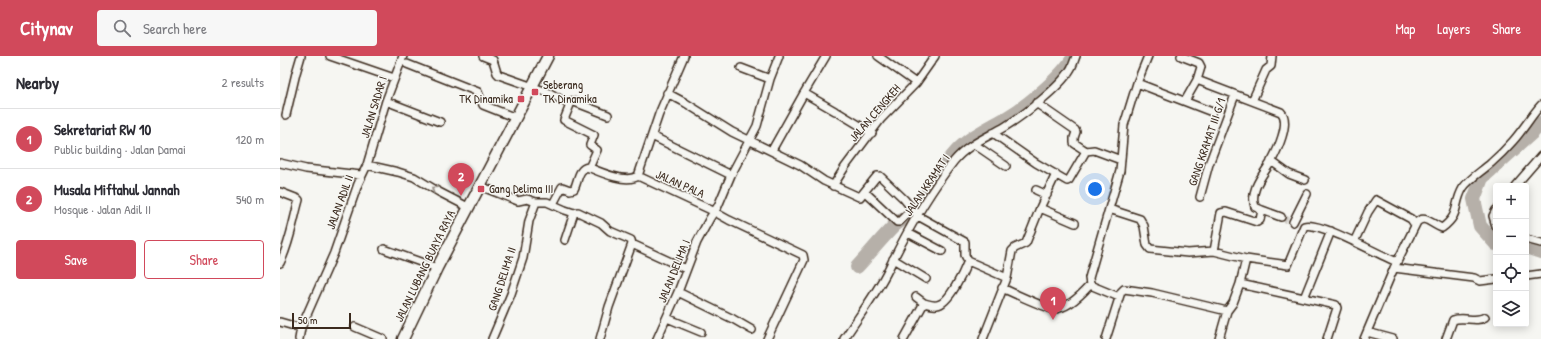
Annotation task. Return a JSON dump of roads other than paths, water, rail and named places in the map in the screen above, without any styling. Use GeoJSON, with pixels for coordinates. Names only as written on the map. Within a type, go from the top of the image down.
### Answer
{"type":"FeatureCollection","features":[{"type":"Feature","properties":{"kind":"main road","name":"JALAN LUBANG BUAYA RAYA"},"geometry":{"type":"LineString","coordinates":[[403,339],[468,207],[548,56]]}},
{"type":"Feature","properties":{"kind":"street"},"geometry":{"type":"LineString","coordinates":[[286,115],[301,56]]}},
{"type":"Feature","properties":{"kind":"street"},"geometry":{"type":"LineString","coordinates":[[330,56],[394,78]]}},
{"type":"Feature","properties":{"kind":"street","name":"JALAN SADAR I"},"geometry":{"type":"LineString","coordinates":[[367,165],[386,101],[403,56]]}},
{"type":"Feature","properties":{"kind":"street"},"geometry":{"type":"LineString","coordinates":[[483,56],[494,58],[497,73],[499,75],[550,93],[570,105]]}},
{"type":"Feature","properties":{"kind":"street","name":"JALAN PALA"},"geometry":{"type":"LineString","coordinates":[[684,56],[667,93],[638,176],[803,255],[804,260],[767,339]]}},
{"type":"Feature","properties":{"kind":"street","name":"JALAN DELIMA I"},"geometry":{"type":"LineString","coordinates":[[657,339],[678,292],[697,242],[718,206],[741,154],[750,141],[762,113],[770,79],[779,56]]}},
{"type":"Feature","properties":{"kind":"street"},"geometry":{"type":"LineString","coordinates":[[772,150],[826,56]]}},
{"type":"Feature","properties":{"kind":"street"},"geometry":{"type":"LineString","coordinates":[[878,56],[916,84]]}},
{"type":"Feature","properties":{"kind":"street","name":"JALAN CENGKEH"},"geometry":{"type":"LineString","coordinates":[[833,186],[845,167],[872,132],[888,112],[916,84],[935,56]]}},
{"type":"Feature","properties":{"kind":"street","name":"JALAN KRAMAT I"},"geometry":{"type":"LineString","coordinates":[[844,339],[870,301],[888,270],[908,233],[915,212],[955,160],[974,144],[1006,126],[1036,103],[1062,80],[1071,69],[1076,56]]}},
{"type":"Feature","properties":{"kind":"street"},"geometry":{"type":"LineString","coordinates":[[1090,285],[1089,278],[1118,182],[1122,160],[1124,126],[1137,83],[1148,56]]}},
{"type":"Feature","properties":{"kind":"street"},"geometry":{"type":"LineString","coordinates":[[1181,56],[1199,63],[1201,67],[1197,80],[1185,102]]}},
{"type":"Feature","properties":{"kind":"street"},"geometry":{"type":"LineString","coordinates":[[1252,101],[1266,70],[1271,66],[1272,56]]}},
{"type":"Feature","properties":{"kind":"street"},"geometry":{"type":"LineString","coordinates":[[407,64],[478,92],[483,105],[516,118]]}},
{"type":"Feature","properties":{"kind":"street"},"geometry":{"type":"LineString","coordinates":[[741,68],[770,79]]}},
{"type":"Feature","properties":{"kind":"street"},"geometry":{"type":"LineString","coordinates":[[1197,80],[1281,112],[1284,117],[1284,130],[1271,161],[1260,178],[1255,193],[1254,202],[1255,207],[1282,217]]}},
{"type":"Feature","properties":{"kind":"street"},"geometry":{"type":"LineString","coordinates":[[1137,83],[1212,112]]}},
{"type":"Feature","properties":{"kind":"street"},"geometry":{"type":"LineString","coordinates":[[667,93],[732,132],[772,150],[800,165],[833,186],[859,197],[865,192],[877,176],[880,176],[915,212],[965,242],[965,255],[968,261],[1007,278]]}},
{"type":"Feature","properties":{"kind":"street"},"geometry":{"type":"LineString","coordinates":[[804,93],[872,132]]}},
{"type":"Feature","properties":{"kind":"street","name":"GANG KRAMAT III G/1"},"geometry":{"type":"LineString","coordinates":[[1200,197],[1209,164],[1235,95]]}},
{"type":"Feature","properties":{"kind":"street"},"geometry":{"type":"LineString","coordinates":[[386,101],[440,122]]}},
{"type":"Feature","properties":{"kind":"street"},"geometry":{"type":"LineString","coordinates":[[589,168],[597,150],[590,146],[594,135],[564,120],[572,101],[608,115]]}},
{"type":"Feature","properties":{"kind":"street"},"geometry":{"type":"LineString","coordinates":[[1036,103],[1075,130],[1074,143],[1086,151],[1094,150],[1122,160]]}},
{"type":"Feature","properties":{"kind":"street"},"geometry":{"type":"LineString","coordinates":[[1393,339],[1365,336],[1395,265],[1415,225],[1420,219],[1424,218],[1442,228],[1447,224],[1454,217],[1463,188],[1513,141],[1541,105]]}},
{"type":"Feature","properties":{"kind":"street"},"geometry":{"type":"LineString","coordinates":[[993,133],[1036,163],[1066,181],[1069,180],[1086,151]]}},
{"type":"Feature","properties":{"kind":"street"},"geometry":{"type":"LineString","coordinates":[[652,136],[731,175]]}},
{"type":"Feature","properties":{"kind":"street"},"geometry":{"type":"LineString","coordinates":[[974,144],[1006,166]]}},
{"type":"Feature","properties":{"kind":"street"},"geometry":{"type":"LineString","coordinates":[[1518,183],[1541,156]]}},
{"type":"Feature","properties":{"kind":"street"},"geometry":{"type":"LineString","coordinates":[[1271,161],[1289,174],[1305,180]]}},
{"type":"Feature","properties":{"kind":"street"},"geometry":{"type":"LineString","coordinates":[[280,163],[306,169],[361,176]]}},
{"type":"Feature","properties":{"kind":"street","name":"JALAN ADIL II"},"geometry":{"type":"LineString","coordinates":[[298,339],[301,328],[334,253],[361,176],[367,165],[414,177],[468,207]]}},
{"type":"Feature","properties":{"kind":"street"},"geometry":{"type":"LineString","coordinates":[[553,204],[561,188],[573,190],[582,169],[589,168],[623,178],[633,179],[638,176]]}},
{"type":"Feature","properties":{"kind":"street"},"geometry":{"type":"LineString","coordinates":[[983,339],[1007,278],[1012,251],[1026,243],[1056,174]]}},
{"type":"Feature","properties":{"kind":"street"},"geometry":{"type":"LineString","coordinates":[[480,186],[518,201],[528,199],[536,202],[553,204],[560,209],[574,213],[578,212],[593,218],[610,230],[631,240],[632,244],[650,251],[686,269]]}},
{"type":"Feature","properties":{"kind":"street"},"geometry":{"type":"LineString","coordinates":[[1036,190],[1047,195]]}},
{"type":"Feature","properties":{"kind":"street"},"geometry":{"type":"LineString","coordinates":[[280,192],[299,200],[287,247],[280,263]]}},
{"type":"Feature","properties":{"kind":"street"},"geometry":{"type":"LineString","coordinates":[[865,192],[897,222],[915,212]]}},
{"type":"Feature","properties":{"kind":"street"},"geometry":{"type":"LineString","coordinates":[[1307,194],[1291,221],[1304,226],[1315,226],[1331,231],[1395,265],[1474,278],[1480,281],[1493,279]]}},
{"type":"Feature","properties":{"kind":"street"},"geometry":{"type":"LineString","coordinates":[[1354,242],[1368,212],[1376,200],[1411,219],[1415,225]]}},
{"type":"Feature","properties":{"kind":"street","name":"GANG DELIMA II"},"geometry":{"type":"LineString","coordinates":[[492,339],[511,294],[523,258],[529,221],[536,202]]}},
{"type":"Feature","properties":{"kind":"street"},"geometry":{"type":"LineString","coordinates":[[1040,208],[1075,223]]}},
{"type":"Feature","properties":{"kind":"street"},"geometry":{"type":"LineString","coordinates":[[1109,209],[1140,219],[1144,226],[1147,245],[1150,249],[1188,253],[1214,251],[1246,259],[1289,264],[1304,226]]}},
{"type":"Feature","properties":{"kind":"street"},"geometry":{"type":"LineString","coordinates":[[1214,251],[1221,213],[1226,212],[1257,222],[1260,220],[1262,210]]}},
{"type":"Feature","properties":{"kind":"street"},"geometry":{"type":"LineString","coordinates":[[566,240],[574,213]]}},
{"type":"Feature","properties":{"kind":"street"},"geometry":{"type":"LineString","coordinates":[[1304,298],[1331,231]]}},
{"type":"Feature","properties":{"kind":"street"},"geometry":{"type":"LineString","coordinates":[[908,233],[942,251]]}},
{"type":"Feature","properties":{"kind":"street"},"geometry":{"type":"LineString","coordinates":[[1529,240],[1541,243]]}},
{"type":"Feature","properties":{"kind":"street"},"geometry":{"type":"LineString","coordinates":[[600,339],[609,307],[632,244]]}},
{"type":"Feature","properties":{"kind":"street"},"geometry":{"type":"LineString","coordinates":[[384,249],[437,268]]}},
{"type":"Feature","properties":{"kind":"street"},"geometry":{"type":"LineString","coordinates":[[893,259],[926,279]]}},
{"type":"Feature","properties":{"kind":"street"},"geometry":{"type":"LineString","coordinates":[[1219,339],[1227,311],[1233,303],[1240,284],[1246,259]]}},
{"type":"Feature","properties":{"kind":"street"},"geometry":{"type":"LineString","coordinates":[[916,297],[924,303],[935,306],[940,304],[958,282],[968,261]]}},
{"type":"Feature","properties":{"kind":"street"},"geometry":{"type":"LineString","coordinates":[[1529,276],[1541,274]]}},
{"type":"Feature","properties":{"kind":"street"},"geometry":{"type":"LineString","coordinates":[[1240,284],[1337,306],[1327,339]]}},
{"type":"Feature","properties":{"kind":"street"},"geometry":{"type":"LineString","coordinates":[[1002,288],[1055,309],[1064,306],[1075,299],[1090,285]]}},
{"type":"Feature","properties":{"kind":"street"},"geometry":{"type":"LineString","coordinates":[[1090,285],[1119,298]]}},
{"type":"Feature","properties":{"kind":"street"},"geometry":{"type":"LineString","coordinates":[[1106,339],[1122,290],[1126,289],[1152,293],[1227,311]]}},
{"type":"Feature","properties":{"kind":"street"},"geometry":{"type":"LineString","coordinates":[[678,292],[752,330]]}},
{"type":"Feature","properties":{"kind":"street"},"geometry":{"type":"LineString","coordinates":[[904,339],[924,303]]}},
{"type":"Feature","properties":{"kind":"street"},"geometry":{"type":"LineString","coordinates":[[1446,339],[1453,320],[1459,318],[1482,319],[1485,317]]}},
{"type":"Feature","properties":{"kind":"street"},"geometry":{"type":"LineString","coordinates":[[667,318],[701,332]]}},
{"type":"Feature","properties":{"kind":"street"},"geometry":{"type":"LineString","coordinates":[[280,322],[301,328]]}},
{"type":"Feature","properties":{"kind":"street"},"geometry":{"type":"LineString","coordinates":[[355,327],[383,339]]}},
{"type":"Feature","properties":{"kind":"waterway"},"geometry":{"type":"LineString","coordinates":[[857,267],[894,226],[915,210],[944,167],[964,144],[974,136],[1016,112],[1035,98],[1054,81],[1074,56]]}},
{"type":"Feature","properties":{"kind":"waterway"},"geometry":{"type":"LineString","coordinates":[[1493,241],[1480,226],[1474,199],[1482,178],[1541,123]]}},
{"type":"Feature","properties":{"kind":"waterway"},"geometry":{"type":"LineString","coordinates":[[1529,248],[1541,252]]}},
{"type":"Feature","properties":{"kind":"tunnel"},"geometry":{"type":"LineString","coordinates":[[1281,217],[1290,221]]}},
{"type":"Feature","properties":{"kind":"place","name":"Seberang TK Dinamika"},"geometry":{"type":"Point","coordinates":[535,92]}},
{"type":"Feature","properties":{"kind":"place","name":"TK Dinamika"},"geometry":{"type":"Point","coordinates":[521,99]}},
{"type":"Feature","properties":{"kind":"place","name":"Gang Delima III"},"geometry":{"type":"Point","coordinates":[481,189]}},
{"type":"Feature","properties":{"kind":"place","name":"Musala Miftahul Jannah"},"geometry":{"type":"Point","coordinates":[461,196]}},
{"type":"Feature","properties":{"kind":"place","name":"Sekretariat RW 10"},"geometry":{"type":"Point","coordinates":[1053,320]}}]}
